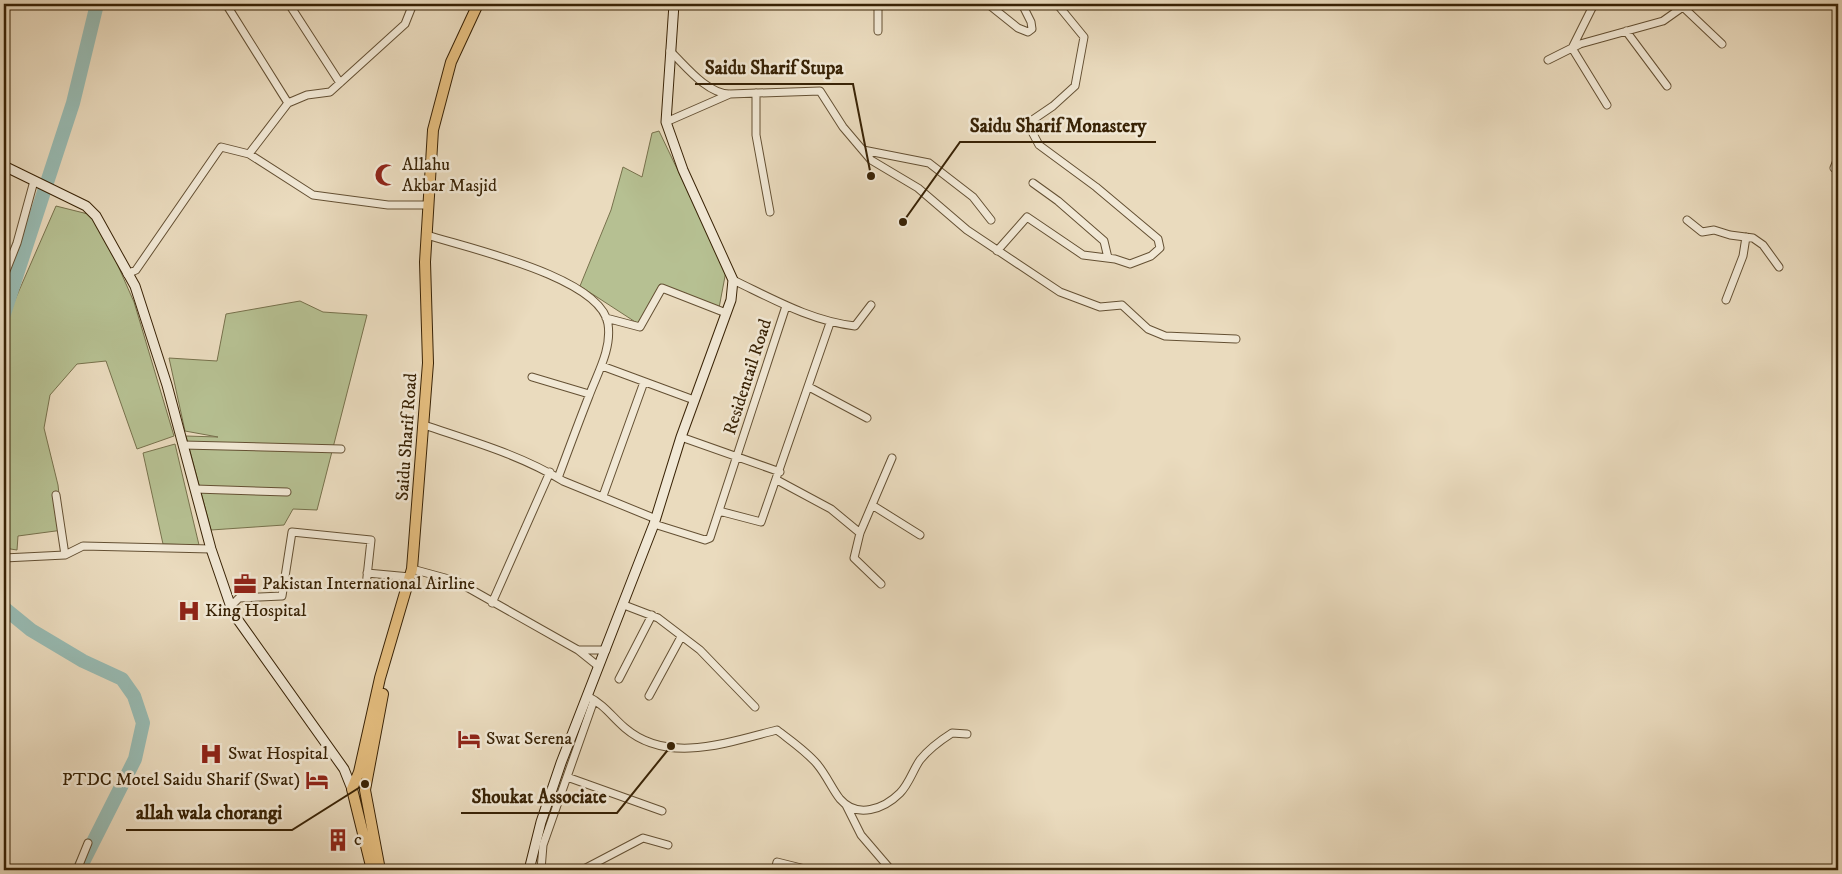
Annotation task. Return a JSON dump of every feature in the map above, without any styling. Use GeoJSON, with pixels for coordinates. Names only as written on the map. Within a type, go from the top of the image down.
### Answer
{"type":"FeatureCollection","features":[{"type":"Feature","properties":{"kind":"main road","name":"Saidu Sharif Road"},"geometry":{"type":"LineString","coordinates":[[400,625],[413,572],[423,458],[428,363],[425,262],[433,130],[451,62],[478,4]]}},
{"type":"Feature","properties":{"kind":"main road"},"geometry":{"type":"LineString","coordinates":[[372,870],[352,789],[359,772],[380,678],[400,625]]}},
{"type":"Feature","properties":{"kind":"main road"},"geometry":{"type":"LineString","coordinates":[[365,790],[383,694],[400,625]]}},
{"type":"Feature","properties":{"kind":"main road"},"geometry":{"type":"LineString","coordinates":[[359,772],[365,790],[380,870]]}},
{"type":"Feature","properties":{"kind":"street"},"geometry":{"type":"LineString","coordinates":[[226,4],[288,103]]}},
{"type":"Feature","properties":{"kind":"street"},"geometry":{"type":"LineString","coordinates":[[289,4],[340,83]]}},
{"type":"Feature","properties":{"kind":"street"},"geometry":{"type":"LineString","coordinates":[[249,154],[288,103],[307,95],[330,92],[405,24],[413,4]]}},
{"type":"Feature","properties":{"kind":"street"},"geometry":{"type":"LineString","coordinates":[[541,870],[543,845],[567,777],[591,698],[598,666],[624,605],[655,521],[681,437],[731,300],[733,280],[683,170],[666,122],[674,4]]}},
{"type":"Feature","properties":{"kind":"street"},"geometry":{"type":"LineString","coordinates":[[878,4],[878,31]]}},
{"type":"Feature","properties":{"kind":"street"},"geometry":{"type":"LineString","coordinates":[[988,4],[1022,30],[1028,32],[1032,30],[1032,25],[1022,4]]}},
{"type":"Feature","properties":{"kind":"street"},"geometry":{"type":"LineString","coordinates":[[997,251],[1027,217],[1083,255],[1134,263],[1157,252],[1161,244],[1096,187],[1039,145],[1031,132],[1031,122],[1072,90],[1076,81],[1084,37],[1057,4]]}},
{"type":"Feature","properties":{"kind":"street"},"geometry":{"type":"LineString","coordinates":[[1572,48],[1594,4]]}},
{"type":"Feature","properties":{"kind":"street"},"geometry":{"type":"LineString","coordinates":[[1548,60],[1572,48],[1663,21],[1685,5],[1722,44]]}},
{"type":"Feature","properties":{"kind":"street"},"geometry":{"type":"LineString","coordinates":[[1626,31],[1667,86]]}},
{"type":"Feature","properties":{"kind":"street"},"geometry":{"type":"LineString","coordinates":[[1572,48],[1607,105]]}},
{"type":"Feature","properties":{"kind":"street"},"geometry":{"type":"LineString","coordinates":[[670,50],[712,89],[721,94],[820,91],[843,127],[871,160],[918,188],[967,230],[1060,292],[1100,307],[1122,305],[1148,329],[1165,336],[1236,339]]}},
{"type":"Feature","properties":{"kind":"street"},"geometry":{"type":"LineString","coordinates":[[756,93],[756,135],[770,212]]}},
{"type":"Feature","properties":{"kind":"street"},"geometry":{"type":"LineString","coordinates":[[666,122],[730,94]]}},
{"type":"Feature","properties":{"kind":"street"},"geometry":{"type":"LineString","coordinates":[[127,274],[136,270],[221,147],[249,154],[314,196],[388,205],[429,205]]}},
{"type":"Feature","properties":{"kind":"street"},"geometry":{"type":"LineString","coordinates":[[863,150],[929,163],[973,197],[991,220]]}},
{"type":"Feature","properties":{"kind":"street"},"geometry":{"type":"LineString","coordinates":[[1834,168],[1838,158]]}},
{"type":"Feature","properties":{"kind":"street"},"geometry":{"type":"LineString","coordinates":[[4,166],[86,206],[96,216],[115,248],[138,295],[167,385],[211,549],[231,606],[294,702],[344,769],[352,789]]}},
{"type":"Feature","properties":{"kind":"street"},"geometry":{"type":"LineString","coordinates":[[4,276],[17,243],[34,181]]}},
{"type":"Feature","properties":{"kind":"street"},"geometry":{"type":"LineString","coordinates":[[1033,183],[1058,201],[1104,241],[1108,258]]}},
{"type":"Feature","properties":{"kind":"street"},"geometry":{"type":"LineString","coordinates":[[1687,220],[1698,231],[1714,230],[1730,235],[1753,238],[1763,245],[1779,267]]}},
{"type":"Feature","properties":{"kind":"street"},"geometry":{"type":"LineString","coordinates":[[427,235],[558,277],[587,294],[604,313],[608,336],[602,366],[558,478]]}},
{"type":"Feature","properties":{"kind":"street"},"geometry":{"type":"LineString","coordinates":[[1726,300],[1743,256],[1746,237]]}},
{"type":"Feature","properties":{"kind":"street"},"geometry":{"type":"LineString","coordinates":[[733,280],[786,306],[830,323],[855,326],[871,305]]}},
{"type":"Feature","properties":{"kind":"street"},"geometry":{"type":"LineString","coordinates":[[606,318],[640,327],[662,288],[726,313]]}},
{"type":"Feature","properties":{"kind":"street","name":"Residentail Road"},"geometry":{"type":"LineString","coordinates":[[655,521],[708,539],[710,538],[786,306]]}},
{"type":"Feature","properties":{"kind":"street"},"geometry":{"type":"LineString","coordinates":[[719,511],[761,522],[780,472],[830,323]]}},
{"type":"Feature","properties":{"kind":"street"},"geometry":{"type":"LineString","coordinates":[[602,366],[694,400]]}},
{"type":"Feature","properties":{"kind":"street"},"geometry":{"type":"LineString","coordinates":[[532,377],[590,394]]}},
{"type":"Feature","properties":{"kind":"street"},"geometry":{"type":"LineString","coordinates":[[603,496],[644,382]]}},
{"type":"Feature","properties":{"kind":"street"},"geometry":{"type":"LineString","coordinates":[[809,387],[867,418]]}},
{"type":"Feature","properties":{"kind":"street"},"geometry":{"type":"LineString","coordinates":[[424,425],[550,472],[558,478],[603,496],[655,521]]}},
{"type":"Feature","properties":{"kind":"street"},"geometry":{"type":"LineString","coordinates":[[681,437],[780,472]]}},
{"type":"Feature","properties":{"kind":"street"},"geometry":{"type":"LineString","coordinates":[[183,445],[341,449]]}},
{"type":"Feature","properties":{"kind":"street"},"geometry":{"type":"LineString","coordinates":[[881,584],[854,558],[860,533],[892,458]]}},
{"type":"Feature","properties":{"kind":"street"},"geometry":{"type":"LineString","coordinates":[[492,603],[550,472]]}},
{"type":"Feature","properties":{"kind":"street"},"geometry":{"type":"LineString","coordinates":[[777,480],[831,509],[860,533]]}},
{"type":"Feature","properties":{"kind":"street"},"geometry":{"type":"LineString","coordinates":[[194,489],[287,492]]}},
{"type":"Feature","properties":{"kind":"street"},"geometry":{"type":"LineString","coordinates":[[56,495],[65,555]]}},
{"type":"Feature","properties":{"kind":"street"},"geometry":{"type":"LineString","coordinates":[[872,505],[920,535]]}},
{"type":"Feature","properties":{"kind":"street"},"geometry":{"type":"LineString","coordinates":[[231,606],[239,598],[282,596],[292,532],[371,540],[366,586]]}},
{"type":"Feature","properties":{"kind":"street"},"geometry":{"type":"LineString","coordinates":[[4,558],[65,555],[83,546],[211,549]]}},
{"type":"Feature","properties":{"kind":"street"},"geometry":{"type":"LineString","coordinates":[[367,574],[413,572],[456,581],[578,650],[598,666]]}},
{"type":"Feature","properties":{"kind":"street"},"geometry":{"type":"LineString","coordinates":[[624,605],[652,615],[700,650],[755,707]]}},
{"type":"Feature","properties":{"kind":"street"},"geometry":{"type":"LineString","coordinates":[[619,679],[652,615]]}},
{"type":"Feature","properties":{"kind":"street"},"geometry":{"type":"LineString","coordinates":[[649,696],[681,637]]}},
{"type":"Feature","properties":{"kind":"street"},"geometry":{"type":"LineString","coordinates":[[578,650],[606,650]]}},
{"type":"Feature","properties":{"kind":"street"},"geometry":{"type":"LineString","coordinates":[[591,698],[616,716],[625,728],[638,736],[654,743],[680,749],[699,748],[777,730],[809,754],[826,774],[861,834],[891,870]]}},
{"type":"Feature","properties":{"kind":"street"},"geometry":{"type":"LineString","coordinates":[[528,870],[541,822],[591,698]]}},
{"type":"Feature","properties":{"kind":"street"},"geometry":{"type":"LineString","coordinates":[[845,804],[857,810],[870,811],[882,805],[900,792],[921,759],[940,741],[952,733],[967,734]]}},
{"type":"Feature","properties":{"kind":"street"},"geometry":{"type":"LineString","coordinates":[[567,777],[662,811]]}},
{"type":"Feature","properties":{"kind":"street"},"geometry":{"type":"LineString","coordinates":[[582,870],[643,838],[668,845]]}},
{"type":"Feature","properties":{"kind":"street"},"geometry":{"type":"LineString","coordinates":[[77,870],[88,843]]}},
{"type":"Feature","properties":{"kind":"street"},"geometry":{"type":"LineString","coordinates":[[775,870],[776,862],[809,870]]}},
{"type":"Feature","properties":{"kind":"green space"},"geometry":{"type":"Polygon","coordinates":[[[659,131],[726,271],[719,308],[660,284],[640,325],[580,286],[611,210],[623,167],[642,177],[652,133],[659,131]]]}},
{"type":"Feature","properties":{"kind":"green space"},"geometry":{"type":"Polygon","coordinates":[[[56,206],[96,216],[134,302],[174,436],[137,449],[106,361],[77,364],[50,395],[44,428],[58,485],[63,530],[18,536],[17,550],[4,548],[4,325],[56,206]]]}},
{"type":"Feature","properties":{"kind":"green space"},"geometry":{"type":"Polygon","coordinates":[[[300,301],[323,312],[367,315],[317,510],[293,509],[284,525],[211,530],[186,436],[218,437],[185,431],[169,358],[217,361],[226,314],[300,301]]]}},
{"type":"Feature","properties":{"kind":"green space"},"geometry":{"type":"Polygon","coordinates":[[[175,444],[199,545],[163,544],[143,453],[175,444]]]}},
{"type":"Feature","properties":{"kind":"waterway"},"geometry":{"type":"LineString","coordinates":[[4,314],[73,103],[97,4]]}},
{"type":"Feature","properties":{"kind":"waterway"},"geometry":{"type":"LineString","coordinates":[[4,608],[31,630],[83,661],[122,679],[134,696],[143,723],[135,759],[79,870]]}},
{"type":"Feature","properties":{"kind":"place","name":"Allahu Akbar Masjid"},"geometry":{"type":"Point","coordinates":[386,175]}},
{"type":"Feature","properties":{"kind":"place","name":"Saidu Sharif Stupa"},"geometry":{"type":"Point","coordinates":[871,176]}},
{"type":"Feature","properties":{"kind":"place","name":"Saidu Sharif Monastery"},"geometry":{"type":"Point","coordinates":[903,222]}},
{"type":"Feature","properties":{"kind":"place","name":"Pakistan International Airline"},"geometry":{"type":"Point","coordinates":[245,584]}},
{"type":"Feature","properties":{"kind":"place","name":"King Hospital"},"geometry":{"type":"Point","coordinates":[189,611]}},
{"type":"Feature","properties":{"kind":"place","name":"Swat Serena"},"geometry":{"type":"Point","coordinates":[469,739]}},
{"type":"Feature","properties":{"kind":"place","name":"Shoukat Associate"},"geometry":{"type":"Point","coordinates":[671,746]}},
{"type":"Feature","properties":{"kind":"place","name":"Swat Hospital"},"geometry":{"type":"Point","coordinates":[211,754]}},
{"type":"Feature","properties":{"kind":"place","name":"PTDC Motel Saidu Sharif (Swat)"},"geometry":{"type":"Point","coordinates":[317,780]}},
{"type":"Feature","properties":{"kind":"place","name":"allah wala chorangi"},"geometry":{"type":"Point","coordinates":[365,784]}},
{"type":"Feature","properties":{"kind":"place","name":"c"},"geometry":{"type":"Point","coordinates":[338,840]}}]}
